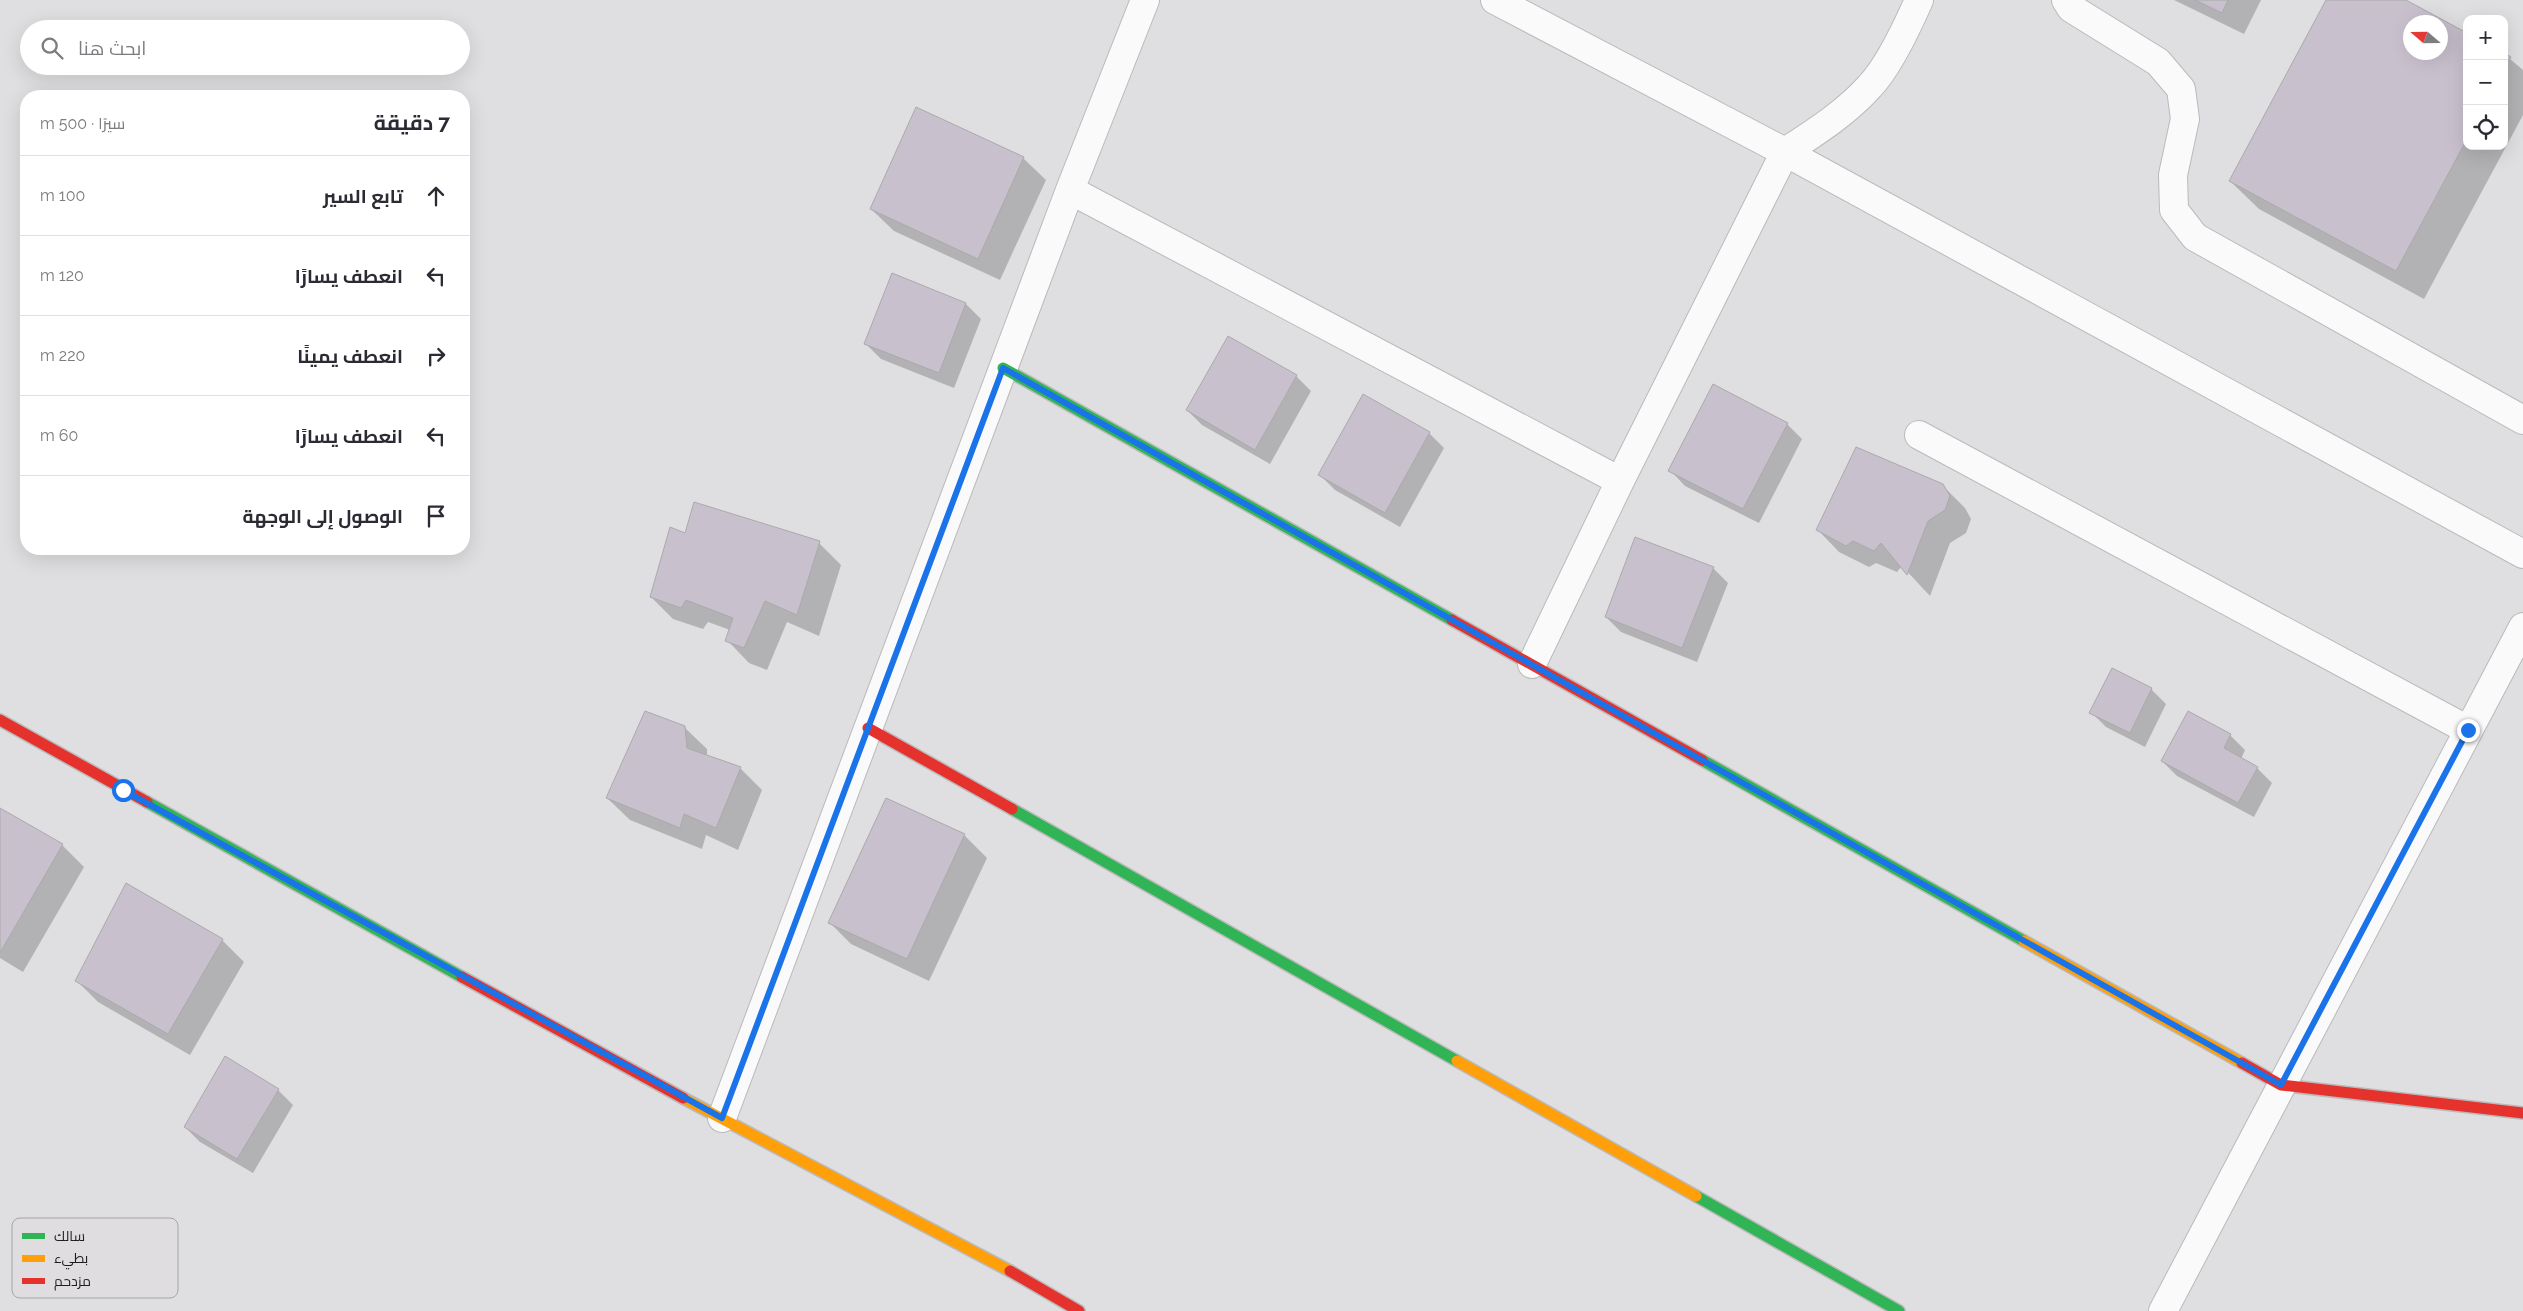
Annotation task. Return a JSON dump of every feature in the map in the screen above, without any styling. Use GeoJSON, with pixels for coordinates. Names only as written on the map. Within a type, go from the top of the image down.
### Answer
{"type":"FeatureCollection","features":[{"type":"Feature","properties":{"kind":"street"},"geometry":{"type":"LineString","coordinates":[[722,1118],[1070,190],[1145,0]]}},
{"type":"Feature","properties":{"kind":"street"},"geometry":{"type":"LineString","coordinates":[[1496,0],[1785,152],[2523,554]]}},
{"type":"Feature","properties":{"kind":"street"},"geometry":{"type":"LineString","coordinates":[[1532,664],[1620,481],[1785,152],[1822,128],[1870,86],[1905,30],[1919,0]]}},
{"type":"Feature","properties":{"kind":"street"},"geometry":{"type":"LineString","coordinates":[[2066,0],[2072,8],[2158,62],[2181,89],[2185,119],[2173,175],[2174,210],[2195,237],[2523,420]]}},
{"type":"Feature","properties":{"kind":"street"},"geometry":{"type":"LineString","coordinates":[[1070,190],[1620,481]]}},
{"type":"Feature","properties":{"kind":"street"},"geometry":{"type":"LineString","coordinates":[[1003,368],[2281,1085],[2523,1114]]}},
{"type":"Feature","properties":{"kind":"street"},"geometry":{"type":"LineString","coordinates":[[1919,435],[2468,730]]}},
{"type":"Feature","properties":{"kind":"street"},"geometry":{"type":"LineString","coordinates":[[2163,1311],[2523,627]]}},
{"type":"Feature","properties":{"kind":"street"},"geometry":{"type":"LineString","coordinates":[[0,720],[331,905],[722,1118],[979,1253],[1079,1311]]}},
{"type":"Feature","properties":{"kind":"street"},"geometry":{"type":"LineString","coordinates":[[868,728],[1899,1311]]}},
{"type":"Feature","properties":{"kind":"building"},"geometry":{"type":"Polygon","coordinates":[[[2195,0],[2228,0],[2222,13],[2195,0]]]}},
{"type":"Feature","properties":{"kind":"building"},"geometry":{"type":"Polygon","coordinates":[[[2326,0],[2406,0],[2434,15],[2403,15],[2403,60],[2448,60],[2448,23],[2463,31],[2463,146],[2396,271],[2229,181],[2326,0]]]}},
{"type":"Feature","properties":{"kind":"building"},"geometry":{"type":"Polygon","coordinates":[[[916,107],[1024,157],[978,259],[870,209],[916,107]]]}},
{"type":"Feature","properties":{"kind":"building"},"geometry":{"type":"Polygon","coordinates":[[[892,273],[966,303],[939,373],[864,344],[892,273]]]}},
{"type":"Feature","properties":{"kind":"building"},"geometry":{"type":"Polygon","coordinates":[[[1228,336],[1297,375],[1255,450],[1186,410],[1228,336]]]}},
{"type":"Feature","properties":{"kind":"building"},"geometry":{"type":"Polygon","coordinates":[[[1713,384],[1788,423],[1743,509],[1668,471],[1713,384]]]}},
{"type":"Feature","properties":{"kind":"building"},"geometry":{"type":"Polygon","coordinates":[[[1363,394],[1430,432],[1385,513],[1318,475],[1363,394]]]}},
{"type":"Feature","properties":{"kind":"building"},"geometry":{"type":"Polygon","coordinates":[[[1856,447],[1943,484],[1950,496],[1945,510],[1928,521],[1907,575],[1881,543],[1874,551],[1853,541],[1846,546],[1816,530],[1856,447]]]}},
{"type":"Feature","properties":{"kind":"building"},"geometry":{"type":"Polygon","coordinates":[[[694,502],[820,541],[797,615],[765,601],[744,648],[725,641],[733,618],[686,600],[681,608],[650,597],[670,527],[685,533],[694,502]]]}},
{"type":"Feature","properties":{"kind":"building"},"geometry":{"type":"Polygon","coordinates":[[[1635,537],[1714,567],[1682,648],[1605,617],[1635,537]]]}},
{"type":"Feature","properties":{"kind":"building"},"geometry":{"type":"Polygon","coordinates":[[[2112,668],[2152,688],[2130,733],[2089,713],[2112,668]]]}},
{"type":"Feature","properties":{"kind":"building"},"geometry":{"type":"Polygon","coordinates":[[[645,711],[685,726],[687,748],[741,767],[716,828],[684,814],[680,828],[606,798],[645,711]]]}},
{"type":"Feature","properties":{"kind":"building"},"geometry":{"type":"Polygon","coordinates":[[[2188,711],[2231,734],[2224,748],[2258,767],[2238,803],[2161,761],[2188,711]]]}},
{"type":"Feature","properties":{"kind":"building"},"geometry":{"type":"Polygon","coordinates":[[[886,798],[965,834],[907,959],[828,923],[886,798]]]}},
{"type":"Feature","properties":{"kind":"building"},"geometry":{"type":"Polygon","coordinates":[[[0,808],[63,844],[1,951],[0,950],[0,808]]]}},
{"type":"Feature","properties":{"kind":"building"},"geometry":{"type":"Polygon","coordinates":[[[126,883],[223,939],[168,1034],[75,981],[126,883]]]}},
{"type":"Feature","properties":{"kind":"building"},"geometry":{"type":"Polygon","coordinates":[[[225,1056],[279,1089],[237,1159],[184,1127],[225,1056]]]}},
{"type":"Feature","properties":{"kind":"traffic: fast"},"geometry":{"type":"LineString","coordinates":[[1003,368],[1452,620]]}},
{"type":"Feature","properties":{"kind":"traffic: fast"},"geometry":{"type":"LineString","coordinates":[[1702,760],[2024,941]]}},
{"type":"Feature","properties":{"kind":"traffic: fast"},"geometry":{"type":"LineString","coordinates":[[147,802],[462,977]]}},
{"type":"Feature","properties":{"kind":"traffic: fast"},"geometry":{"type":"LineString","coordinates":[[1012,809],[1457,1061]]}},
{"type":"Feature","properties":{"kind":"traffic: fast"},"geometry":{"type":"LineString","coordinates":[[1696,1196],[1899,1311]]}},
{"type":"Feature","properties":{"kind":"traffic: slow"},"geometry":{"type":"LineString","coordinates":[[2024,941],[2242,1063]]}},
{"type":"Feature","properties":{"kind":"traffic: slow"},"geometry":{"type":"LineString","coordinates":[[1457,1061],[1696,1196]]}},
{"type":"Feature","properties":{"kind":"traffic: slow"},"geometry":{"type":"LineString","coordinates":[[683,1098],[1010,1271]]}},
{"type":"Feature","properties":{"kind":"traffic: jam"},"geometry":{"type":"LineString","coordinates":[[1452,620],[1702,760]]}},
{"type":"Feature","properties":{"kind":"traffic: jam"},"geometry":{"type":"LineString","coordinates":[[0,720],[147,802]]}},
{"type":"Feature","properties":{"kind":"traffic: jam"},"geometry":{"type":"LineString","coordinates":[[868,728],[1012,809]]}},
{"type":"Feature","properties":{"kind":"traffic: jam"},"geometry":{"type":"LineString","coordinates":[[462,977],[683,1098]]}},
{"type":"Feature","properties":{"kind":"traffic: jam"},"geometry":{"type":"LineString","coordinates":[[2242,1063],[2281,1085],[2523,1113]]}},
{"type":"Feature","properties":{"kind":"traffic: jam"},"geometry":{"type":"LineString","coordinates":[[1010,1271],[1079,1311]]}},
{"type":"Feature","properties":{"kind":"route"},"geometry":{"type":"LineString","coordinates":[[123,790],[618,1063],[722,1118],[1003,368],[2281,1085],[2468,730]]}}]}
